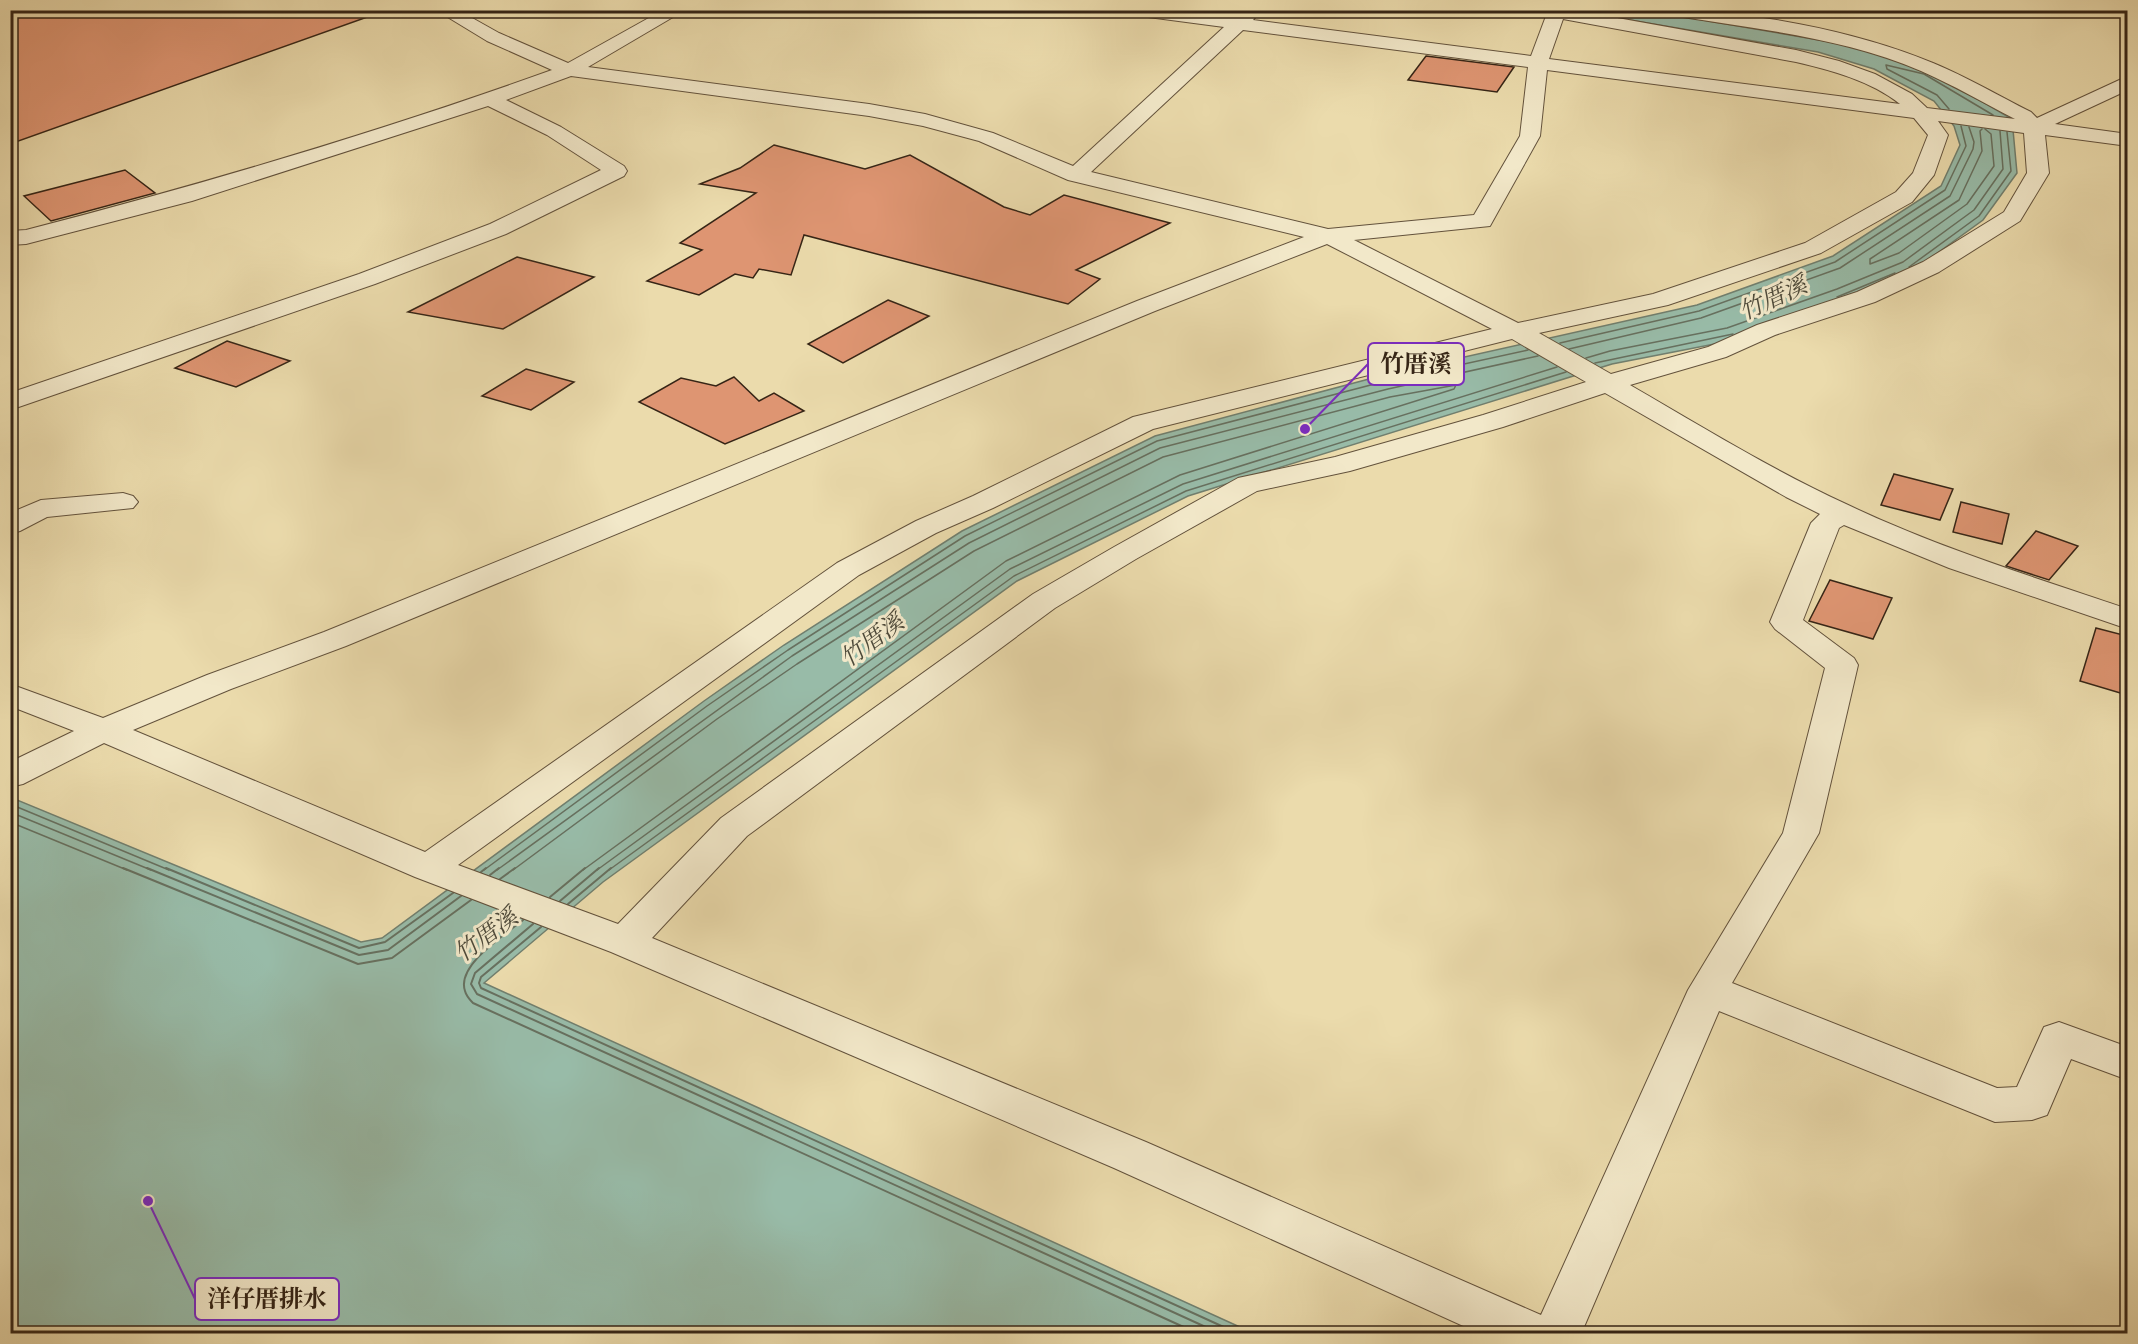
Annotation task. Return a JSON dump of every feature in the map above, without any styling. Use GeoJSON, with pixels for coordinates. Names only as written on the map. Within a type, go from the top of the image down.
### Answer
{"type":"FeatureCollection","features":[{"type":"Feature","properties":{"kind":"street"},"geometry":{"type":"LineString","coordinates":[[444,10],[494,38],[569,70],[869,110],[926,120],[986,137],[1076,175],[1328,236],[1521,334],[1606,384],[1841,514],[1940,554],[2127,620]]}},
{"type":"Feature","properties":{"kind":"street"},"geometry":{"type":"LineString","coordinates":[[10,238],[26,237],[184,196],[489,99],[569,70],[677,10]]}},
{"type":"Feature","properties":{"kind":"street"},"geometry":{"type":"LineString","coordinates":[[1133,10],[1245,17],[1539,62],[2127,140]]}},
{"type":"Feature","properties":{"kind":"street"},"geometry":{"type":"LineString","coordinates":[[625,942],[734,827],[1044,601],[1248,484],[1340,465],[1492,422],[1606,384],[1717,352],[1766,330],[1866,297],[1931,267],[2012,216],[2038,172],[2034,127],[2024,116],[1927,67],[1882,51],[1818,34],[1670,10]]}},
{"type":"Feature","properties":{"kind":"street"},"geometry":{"type":"LineString","coordinates":[[10,776],[103,730],[219,682],[335,639],[1146,306],[1328,236],[1482,221],[1530,136],[1539,62],[1549,12],[1813,60],[1851,71],[1905,98],[1920,112],[1938,135],[1923,175],[1904,197],[1813,248],[1659,300],[1143,423],[983,502],[926,527],[848,569],[428,868]]}},
{"type":"Feature","properties":{"kind":"street"},"geometry":{"type":"LineString","coordinates":[[1076,175],[1245,17]]}},
{"type":"Feature","properties":{"kind":"street"},"geometry":{"type":"LineString","coordinates":[[2034,127],[2127,82]]}},
{"type":"Feature","properties":{"kind":"street"},"geometry":{"type":"LineString","coordinates":[[10,402],[367,279],[487,234],[616,171],[555,131],[489,99]]}},
{"type":"Feature","properties":{"kind":"street"},"geometry":{"type":"LineString","coordinates":[[10,525],[41,509],[123,502]]}},
{"type":"Feature","properties":{"kind":"street"},"geometry":{"type":"LineString","coordinates":[[1557,1334],[1708,990],[1802,833],[1842,665],[1786,622],[1826,523],[1841,514]]}},
{"type":"Feature","properties":{"kind":"street"},"geometry":{"type":"LineString","coordinates":[[10,694],[103,730],[428,868],[625,942],[1130,1155],[1533,1334]]}},
{"type":"Feature","properties":{"kind":"street"},"geometry":{"type":"LineString","coordinates":[[1708,990],[1995,1105],[2032,1103],[2059,1038],[2127,1064]]}},
{"type":"Feature","properties":{"kind":"water"},"geometry":{"type":"Polygon","coordinates":[[[1577,11],[1650,11],[1848,45],[1926,69],[2012,119],[2017,173],[1983,220],[1910,273],[1730,341],[1612,364],[1188,496],[1017,581],[603,882],[484,983],[1253,1333],[29,1333],[10,1321],[10,797],[361,942],[382,938],[704,701],[784,645],[962,531],[1155,436],[1384,375],[1697,305],[1833,256],[1941,186],[1960,145],[1954,126],[1934,101],[1874,69],[1818,52],[1577,11]]]}},
{"type":"Feature","properties":{"kind":"building"},"geometry":{"type":"Polygon","coordinates":[[[10,10],[372,10],[373,15],[10,144],[10,10]]]}},
{"type":"Feature","properties":{"kind":"building"},"geometry":{"type":"Polygon","coordinates":[[[1426,56],[1514,67],[1497,92],[1408,80],[1426,56]]]}},
{"type":"Feature","properties":{"kind":"building"},"geometry":{"type":"Polygon","coordinates":[[[774,145],[865,169],[910,155],[1004,207],[1030,215],[1064,195],[1170,223],[1076,270],[1100,279],[1068,304],[804,235],[791,275],[759,269],[753,278],[735,274],[699,295],[647,281],[702,250],[680,243],[756,193],[700,184],[740,168],[774,145]]]}},
{"type":"Feature","properties":{"kind":"building"},"geometry":{"type":"Polygon","coordinates":[[[125,170],[155,193],[51,221],[24,196],[125,170]]]}},
{"type":"Feature","properties":{"kind":"building"},"geometry":{"type":"Polygon","coordinates":[[[517,257],[594,277],[503,329],[408,312],[517,257]]]}},
{"type":"Feature","properties":{"kind":"building"},"geometry":{"type":"Polygon","coordinates":[[[888,300],[929,316],[843,363],[808,344],[888,300]]]}},
{"type":"Feature","properties":{"kind":"building"},"geometry":{"type":"Polygon","coordinates":[[[227,341],[290,361],[236,387],[175,368],[227,341]]]}},
{"type":"Feature","properties":{"kind":"building"},"geometry":{"type":"Polygon","coordinates":[[[526,369],[574,382],[531,410],[482,396],[526,369]]]}},
{"type":"Feature","properties":{"kind":"building"},"geometry":{"type":"Polygon","coordinates":[[[734,377],[759,401],[774,393],[804,411],[725,444],[639,402],[681,378],[716,386],[734,377]]]}},
{"type":"Feature","properties":{"kind":"building"},"geometry":{"type":"Polygon","coordinates":[[[1894,474],[1953,489],[1940,520],[1881,505],[1894,474]]]}},
{"type":"Feature","properties":{"kind":"building"},"geometry":{"type":"Polygon","coordinates":[[[1961,502],[2009,514],[2002,544],[1953,532],[1961,502]]]}},
{"type":"Feature","properties":{"kind":"building"},"geometry":{"type":"Polygon","coordinates":[[[2036,531],[2078,546],[2049,580],[2006,566],[2036,531]]]}},
{"type":"Feature","properties":{"kind":"building"},"geometry":{"type":"Polygon","coordinates":[[[1830,580],[1892,598],[1873,639],[1809,621],[1830,580]]]}},
{"type":"Feature","properties":{"kind":"building"},"geometry":{"type":"Polygon","coordinates":[[[2096,628],[2127,636],[2127,695],[2080,681],[2096,628]]]}},
{"type":"Feature","properties":{"kind":"place","name":"竹厝溪"},"geometry":{"type":"Point","coordinates":[1305,429]}},
{"type":"Feature","properties":{"kind":"place","name":"洋仔厝排水"},"geometry":{"type":"Point","coordinates":[148,1201]}}]}
